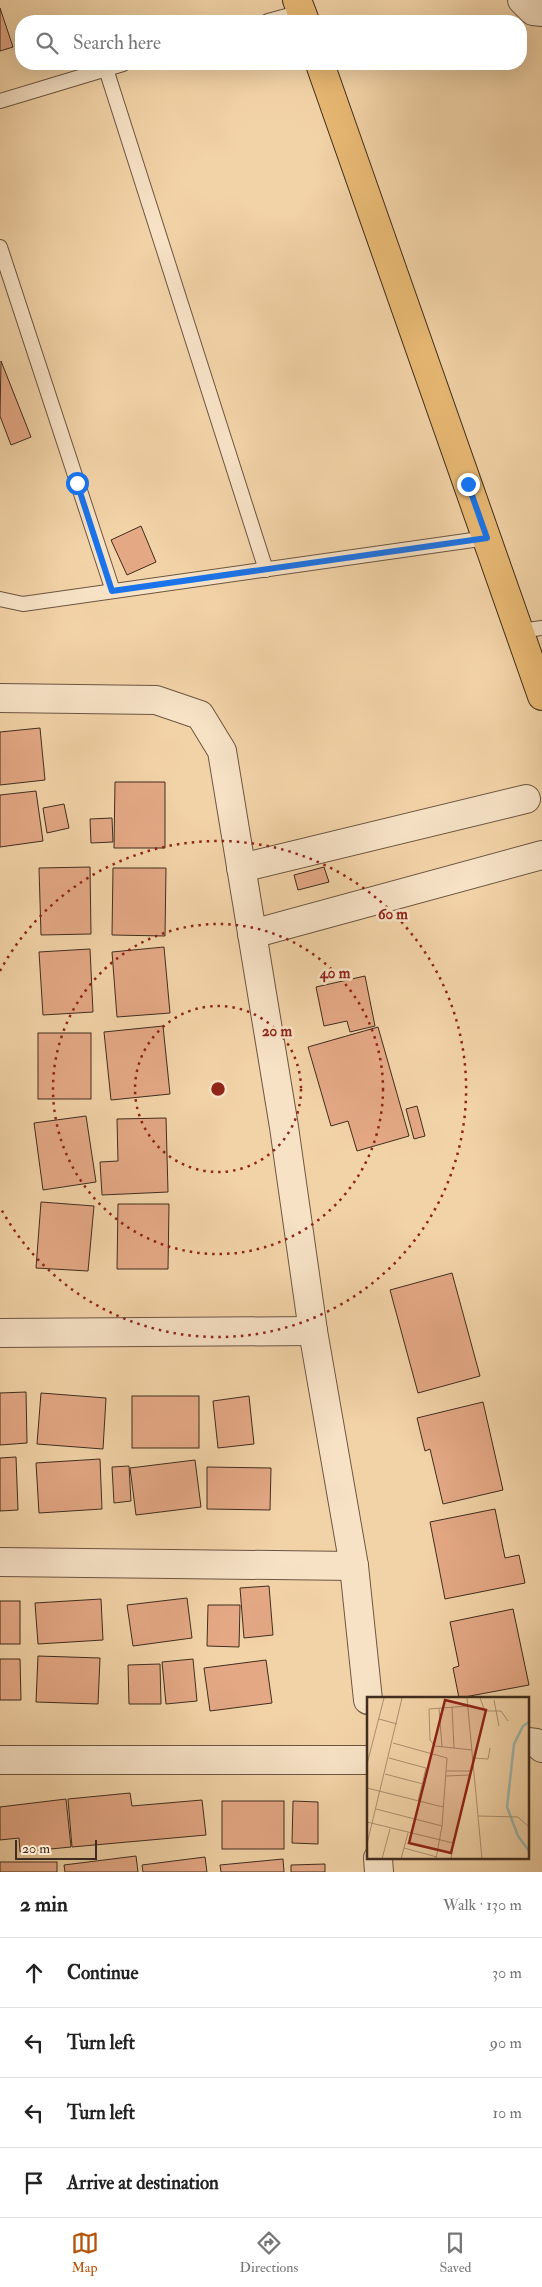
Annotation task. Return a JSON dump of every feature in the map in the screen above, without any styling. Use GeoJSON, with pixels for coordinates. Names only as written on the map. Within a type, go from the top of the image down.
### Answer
{"type":"FeatureCollection","features":[{"type":"Feature","properties":{"kind":"main road"},"geometry":{"type":"LineString","coordinates":[[322,70],[487,538],[531,630],[542,696]]}},
{"type":"Feature","properties":{"kind":"street"},"geometry":{"type":"LineString","coordinates":[[522,0],[533,12],[542,12]]}},
{"type":"Feature","properties":{"kind":"street"},"geometry":{"type":"LineString","coordinates":[[0,698],[156,700],[200,714],[222,751],[284,1127],[313,1331],[354,1566],[368,1697]]}},
{"type":"Feature","properties":{"kind":"street"},"geometry":{"type":"LineString","coordinates":[[241,868],[526,798]]}},
{"type":"Feature","properties":{"kind":"street"},"geometry":{"type":"LineString","coordinates":[[252,934],[542,855]]}},
{"type":"Feature","properties":{"kind":"street"},"geometry":{"type":"LineString","coordinates":[[0,1333],[313,1331]]}},
{"type":"Feature","properties":{"kind":"street"},"geometry":{"type":"LineString","coordinates":[[0,1562],[354,1566]]}},
{"type":"Feature","properties":{"kind":"street"},"geometry":{"type":"LineString","coordinates":[[530,1742],[536,1743],[542,1748]]}},
{"type":"Feature","properties":{"kind":"street"},"geometry":{"type":"LineString","coordinates":[[0,1760],[367,1760]]}},
{"type":"Feature","properties":{"kind":"lane"},"geometry":{"type":"LineString","coordinates":[[288,15],[301,11]]}},
{"type":"Feature","properties":{"kind":"lane"},"geometry":{"type":"LineString","coordinates":[[0,101],[103,70]]}},
{"type":"Feature","properties":{"kind":"lane"},"geometry":{"type":"LineString","coordinates":[[106,70],[266,570]]}},
{"type":"Feature","properties":{"kind":"lane"},"geometry":{"type":"LineString","coordinates":[[0,247],[112,591]]}},
{"type":"Feature","properties":{"kind":"lane"},"geometry":{"type":"LineString","coordinates":[[0,599],[23,604],[487,538]]}},
{"type":"Feature","properties":{"kind":"building"},"geometry":{"type":"Polygon","coordinates":[[[0,8],[13,47],[0,51],[0,8]]]}},
{"type":"Feature","properties":{"kind":"building"},"geometry":{"type":"Polygon","coordinates":[[[1,361],[31,437],[11,445],[0,416],[1,361]]]}},
{"type":"Feature","properties":{"kind":"building"},"geometry":{"type":"Polygon","coordinates":[[[141,526],[156,562],[127,575],[111,540],[141,526]]]}},
{"type":"Feature","properties":{"kind":"building"},"geometry":{"type":"Polygon","coordinates":[[[40,728],[45,780],[0,785],[0,732],[40,728]]]}},
{"type":"Feature","properties":{"kind":"building"},"geometry":{"type":"Polygon","coordinates":[[[115,782],[165,782],[165,848],[114,848],[115,782]]]}},
{"type":"Feature","properties":{"kind":"building"},"geometry":{"type":"Polygon","coordinates":[[[36,791],[43,841],[0,847],[0,795],[36,791]]]}},
{"type":"Feature","properties":{"kind":"building"},"geometry":{"type":"Polygon","coordinates":[[[64,804],[69,828],[47,833],[43,808],[64,804]]]}},
{"type":"Feature","properties":{"kind":"building"},"geometry":{"type":"Polygon","coordinates":[[[112,818],[113,842],[91,843],[90,819],[112,818]]]}},
{"type":"Feature","properties":{"kind":"building"},"geometry":{"type":"Polygon","coordinates":[[[90,867],[91,934],[41,935],[39,868],[90,867]]]}},
{"type":"Feature","properties":{"kind":"building"},"geometry":{"type":"Polygon","coordinates":[[[324,867],[329,882],[298,890],[294,875],[324,867]]]}},
{"type":"Feature","properties":{"kind":"building"},"geometry":{"type":"Polygon","coordinates":[[[113,868],[166,868],[165,936],[112,935],[113,868]]]}},
{"type":"Feature","properties":{"kind":"building"},"geometry":{"type":"Polygon","coordinates":[[[164,947],[170,1013],[117,1017],[112,952],[164,947]]]}},
{"type":"Feature","properties":{"kind":"building"},"geometry":{"type":"Polygon","coordinates":[[[90,949],[93,1012],[43,1015],[39,952],[90,949]]]}},
{"type":"Feature","properties":{"kind":"building"},"geometry":{"type":"Polygon","coordinates":[[[365,976],[375,1026],[350,1032],[347,1021],[324,1026],[316,987],[365,976]]]}},
{"type":"Feature","properties":{"kind":"building"},"geometry":{"type":"Polygon","coordinates":[[[163,1026],[170,1094],[111,1100],[104,1032],[163,1026]]]}},
{"type":"Feature","properties":{"kind":"building"},"geometry":{"type":"Polygon","coordinates":[[[378,1027],[409,1136],[357,1151],[348,1121],[331,1126],[308,1047],[378,1027]]]}},
{"type":"Feature","properties":{"kind":"building"},"geometry":{"type":"Polygon","coordinates":[[[38,1033],[91,1033],[91,1099],[38,1099],[38,1033]]]}},
{"type":"Feature","properties":{"kind":"building"},"geometry":{"type":"Polygon","coordinates":[[[417,1106],[425,1136],[414,1139],[406,1109],[417,1106]]]}},
{"type":"Feature","properties":{"kind":"building"},"geometry":{"type":"Polygon","coordinates":[[[86,1116],[96,1182],[43,1190],[34,1123],[86,1116]]]}},
{"type":"Feature","properties":{"kind":"building"},"geometry":{"type":"Polygon","coordinates":[[[166,1118],[168,1192],[102,1195],[100,1162],[118,1161],[117,1119],[166,1118]]]}},
{"type":"Feature","properties":{"kind":"building"},"geometry":{"type":"Polygon","coordinates":[[[41,1202],[94,1206],[88,1271],[36,1268],[41,1202]]]}},
{"type":"Feature","properties":{"kind":"building"},"geometry":{"type":"Polygon","coordinates":[[[118,1204],[169,1204],[168,1269],[117,1269],[118,1204]]]}},
{"type":"Feature","properties":{"kind":"building"},"geometry":{"type":"Polygon","coordinates":[[[452,1273],[480,1376],[418,1393],[390,1290],[452,1273]]]}},
{"type":"Feature","properties":{"kind":"building"},"geometry":{"type":"Polygon","coordinates":[[[26,1392],[27,1443],[0,1445],[0,1393],[26,1392]]]}},
{"type":"Feature","properties":{"kind":"building"},"geometry":{"type":"Polygon","coordinates":[[[41,1393],[106,1398],[103,1449],[37,1444],[41,1393]]]}},
{"type":"Feature","properties":{"kind":"building"},"geometry":{"type":"Polygon","coordinates":[[[132,1396],[199,1396],[199,1448],[132,1448],[132,1396]]]}},
{"type":"Feature","properties":{"kind":"building"},"geometry":{"type":"Polygon","coordinates":[[[249,1396],[254,1444],[218,1448],[213,1401],[249,1396]]]}},
{"type":"Feature","properties":{"kind":"building"},"geometry":{"type":"Polygon","coordinates":[[[483,1402],[503,1490],[443,1504],[430,1449],[425,1451],[417,1418],[483,1402]]]}},
{"type":"Feature","properties":{"kind":"building"},"geometry":{"type":"Polygon","coordinates":[[[16,1457],[18,1510],[0,1511],[0,1458],[16,1457]]]}},
{"type":"Feature","properties":{"kind":"building"},"geometry":{"type":"Polygon","coordinates":[[[100,1459],[102,1509],[39,1513],[36,1463],[100,1459]]]}},
{"type":"Feature","properties":{"kind":"building"},"geometry":{"type":"Polygon","coordinates":[[[195,1460],[201,1507],[136,1515],[130,1468],[195,1460]]]}},
{"type":"Feature","properties":{"kind":"building"},"geometry":{"type":"Polygon","coordinates":[[[129,1466],[131,1501],[114,1503],[112,1467],[129,1466]]]}},
{"type":"Feature","properties":{"kind":"building"},"geometry":{"type":"Polygon","coordinates":[[[207,1467],[271,1468],[270,1510],[207,1509],[207,1467]]]}},
{"type":"Feature","properties":{"kind":"building"},"geometry":{"type":"Polygon","coordinates":[[[495,1509],[505,1558],[519,1555],[525,1583],[445,1599],[430,1522],[495,1509]]]}},
{"type":"Feature","properties":{"kind":"building"},"geometry":{"type":"Polygon","coordinates":[[[269,1586],[273,1635],[244,1638],[240,1588],[269,1586]]]}},
{"type":"Feature","properties":{"kind":"building"},"geometry":{"type":"Polygon","coordinates":[[[187,1598],[192,1638],[133,1646],[127,1605],[187,1598]]]}},
{"type":"Feature","properties":{"kind":"building"},"geometry":{"type":"Polygon","coordinates":[[[101,1599],[103,1640],[38,1644],[35,1603],[101,1599]]]}},
{"type":"Feature","properties":{"kind":"building"},"geometry":{"type":"Polygon","coordinates":[[[0,1601],[20,1601],[20,1644],[0,1644],[0,1601]]]}},
{"type":"Feature","properties":{"kind":"building"},"geometry":{"type":"Polygon","coordinates":[[[208,1605],[240,1605],[239,1647],[207,1646],[208,1605]]]}},
{"type":"Feature","properties":{"kind":"building"},"geometry":{"type":"Polygon","coordinates":[[[513,1609],[529,1685],[459,1697],[453,1668],[459,1666],[450,1622],[513,1609]]]}},
{"type":"Feature","properties":{"kind":"building"},"geometry":{"type":"Polygon","coordinates":[[[38,1656],[100,1658],[98,1704],[36,1702],[38,1656]]]}},
{"type":"Feature","properties":{"kind":"building"},"geometry":{"type":"Polygon","coordinates":[[[0,1659],[20,1659],[21,1700],[0,1700],[0,1659]]]}},
{"type":"Feature","properties":{"kind":"building"},"geometry":{"type":"Polygon","coordinates":[[[193,1659],[197,1701],[166,1704],[162,1662],[193,1659]]]}},
{"type":"Feature","properties":{"kind":"building"},"geometry":{"type":"Polygon","coordinates":[[[266,1660],[272,1703],[210,1711],[204,1668],[266,1660]]]}},
{"type":"Feature","properties":{"kind":"building"},"geometry":{"type":"Polygon","coordinates":[[[160,1664],[161,1704],[129,1704],[128,1665],[160,1664]]]}},
{"type":"Feature","properties":{"kind":"building"},"geometry":{"type":"Polygon","coordinates":[[[130,1793],[132,1806],[202,1800],[206,1835],[72,1847],[68,1799],[130,1793]]]}},
{"type":"Feature","properties":{"kind":"building"},"geometry":{"type":"Polygon","coordinates":[[[66,1799],[71,1847],[20,1852],[19,1838],[0,1840],[0,1807],[66,1799]]]}},
{"type":"Feature","properties":{"kind":"building"},"geometry":{"type":"Polygon","coordinates":[[[222,1801],[284,1801],[284,1849],[222,1849],[222,1801]]]}},
{"type":"Feature","properties":{"kind":"building"},"geometry":{"type":"Polygon","coordinates":[[[293,1801],[318,1802],[318,1844],[292,1843],[293,1801]]]}},
{"type":"Feature","properties":{"kind":"building"},"geometry":{"type":"Polygon","coordinates":[[[136,1856],[138,1872],[65,1872],[64,1865],[136,1856]]]}},
{"type":"Feature","properties":{"kind":"building"},"geometry":{"type":"Polygon","coordinates":[[[205,1857],[207,1872],[143,1872],[142,1865],[205,1857]]]}},
{"type":"Feature","properties":{"kind":"building"},"geometry":{"type":"Polygon","coordinates":[[[283,1859],[284,1872],[221,1872],[220,1865],[283,1859]]]}},
{"type":"Feature","properties":{"kind":"building"},"geometry":{"type":"Polygon","coordinates":[[[0,1862],[57,1862],[57,1872],[0,1872],[0,1862]]]}},
{"type":"Feature","properties":{"kind":"building"},"geometry":{"type":"Polygon","coordinates":[[[325,1864],[325,1872],[291,1872],[291,1865],[325,1864]]]}},
{"type":"Feature","properties":{"kind":"route"},"geometry":{"type":"LineString","coordinates":[[77,483],[112,591],[487,538],[468,484]]}}]}
